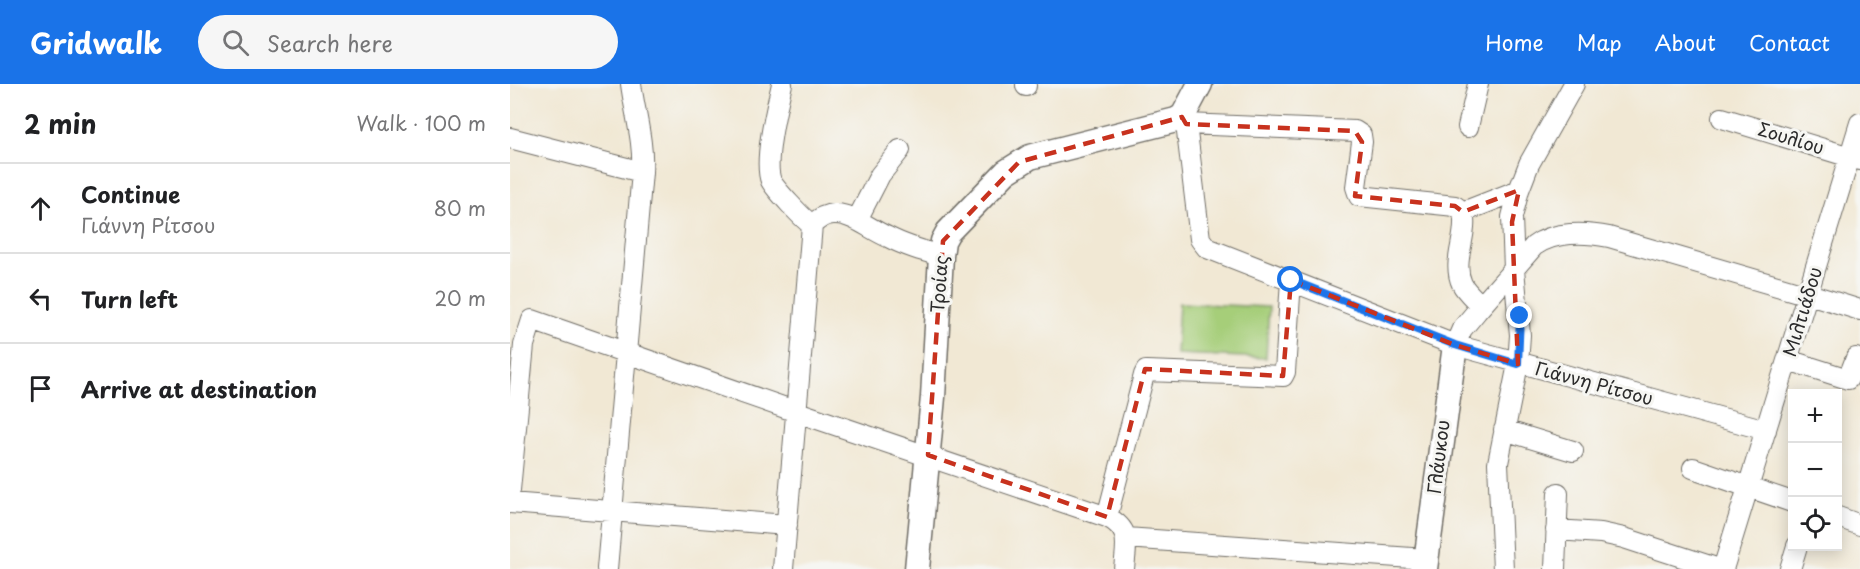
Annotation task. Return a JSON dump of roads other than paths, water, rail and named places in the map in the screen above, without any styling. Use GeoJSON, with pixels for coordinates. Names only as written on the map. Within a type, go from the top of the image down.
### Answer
{"type":"FeatureCollection","features":[{"type":"Feature","properties":{"kind":"street"},"geometry":{"type":"LineString","coordinates":[[607,569],[642,172],[641,135],[631,84]]}},
{"type":"Feature","properties":{"kind":"street"},"geometry":{"type":"LineString","coordinates":[[782,84],[770,154],[771,179],[778,190],[812,225]]}},
{"type":"Feature","properties":{"kind":"street"},"geometry":{"type":"LineString","coordinates":[[1200,84],[1184,121],[1355,131],[1361,135],[1362,142],[1356,188],[1359,196],[1455,206],[1463,212],[1466,222],[1459,273],[1462,283],[1481,306]]}},
{"type":"Feature","properties":{"kind":"street"},"geometry":{"type":"LineString","coordinates":[[1468,127],[1478,84]]}},
{"type":"Feature","properties":{"kind":"street"},"geometry":{"type":"LineString","coordinates":[[1503,569],[1498,463],[1518,364],[1520,316],[1514,269],[1512,222],[1519,190],[1535,151],[1574,84]]}},
{"type":"Feature","properties":{"kind":"street","name":"Σουλίου"},"geometry":{"type":"LineString","coordinates":[[1722,118],[1855,159]]}},
{"type":"Feature","properties":{"kind":"street","name":"Τροίας"},"geometry":{"type":"LineString","coordinates":[[917,569],[928,455],[941,256],[943,241],[948,232],[997,181],[1019,162],[1030,157],[1184,121]]}},
{"type":"Feature","properties":{"kind":"street","name":"Γιάννη Ρίτσου"},"geometry":{"type":"LineString","coordinates":[[1184,121],[1202,244],[1207,248],[1455,345],[1766,430]]}},
{"type":"Feature","properties":{"kind":"street","name":"Μιλτιάδου"},"geometry":{"type":"LineString","coordinates":[[1721,569],[1808,295],[1855,159],[1860,123]]}},
{"type":"Feature","properties":{"kind":"street"},"geometry":{"type":"LineString","coordinates":[[510,138],[642,172]]}},
{"type":"Feature","properties":{"kind":"street"},"geometry":{"type":"LineString","coordinates":[[857,220],[880,175],[900,150]]}},
{"type":"Feature","properties":{"kind":"street"},"geometry":{"type":"LineString","coordinates":[[1463,212],[1519,190]]}},
{"type":"Feature","properties":{"kind":"street"},"geometry":{"type":"LineString","coordinates":[[783,569],[812,225],[822,216],[832,214],[846,216],[900,243],[941,256]]}},
{"type":"Feature","properties":{"kind":"street"},"geometry":{"type":"LineString","coordinates":[[1455,345],[1462,329],[1534,246],[1541,241],[1562,235],[1595,234],[1609,237],[1860,310]]}},
{"type":"Feature","properties":{"kind":"street"},"geometry":{"type":"LineString","coordinates":[[1107,517],[1146,371],[1283,376],[1291,280]]}},
{"type":"Feature","properties":{"kind":"street"},"geometry":{"type":"LineString","coordinates":[[510,490],[524,345],[532,320],[1107,517],[1118,523],[1126,538],[1124,569]]}},
{"type":"Feature","properties":{"kind":"street","name":"Γλάυκου"},"geometry":{"type":"LineString","coordinates":[[1425,564],[1455,345]]}},
{"type":"Feature","properties":{"kind":"street"},"geometry":{"type":"LineString","coordinates":[[1788,360],[1848,379],[1856,358]]}},
{"type":"Feature","properties":{"kind":"street"},"geometry":{"type":"LineString","coordinates":[[1504,429],[1573,451]]}},
{"type":"Feature","properties":{"kind":"street"},"geometry":{"type":"LineString","coordinates":[[1693,468],[1788,501]]}},
{"type":"Feature","properties":{"kind":"street"},"geometry":{"type":"LineString","coordinates":[[1555,569],[1558,493]]}},
{"type":"Feature","properties":{"kind":"street"},"geometry":{"type":"LineString","coordinates":[[510,503],[787,525]]}},
{"type":"Feature","properties":{"kind":"street"},"geometry":{"type":"LineString","coordinates":[[1842,518],[1860,525]]}},
{"type":"Feature","properties":{"kind":"street"},"geometry":{"type":"LineString","coordinates":[[1556,530],[1601,533],[1624,538],[1721,569]]}},
{"type":"Feature","properties":{"kind":"street"},"geometry":{"type":"LineString","coordinates":[[1126,538],[1425,564]]}},
{"type":"Feature","properties":{"kind":"street"},"geometry":{"type":"LineString","coordinates":[[1790,569],[1795,551]]}}]}
